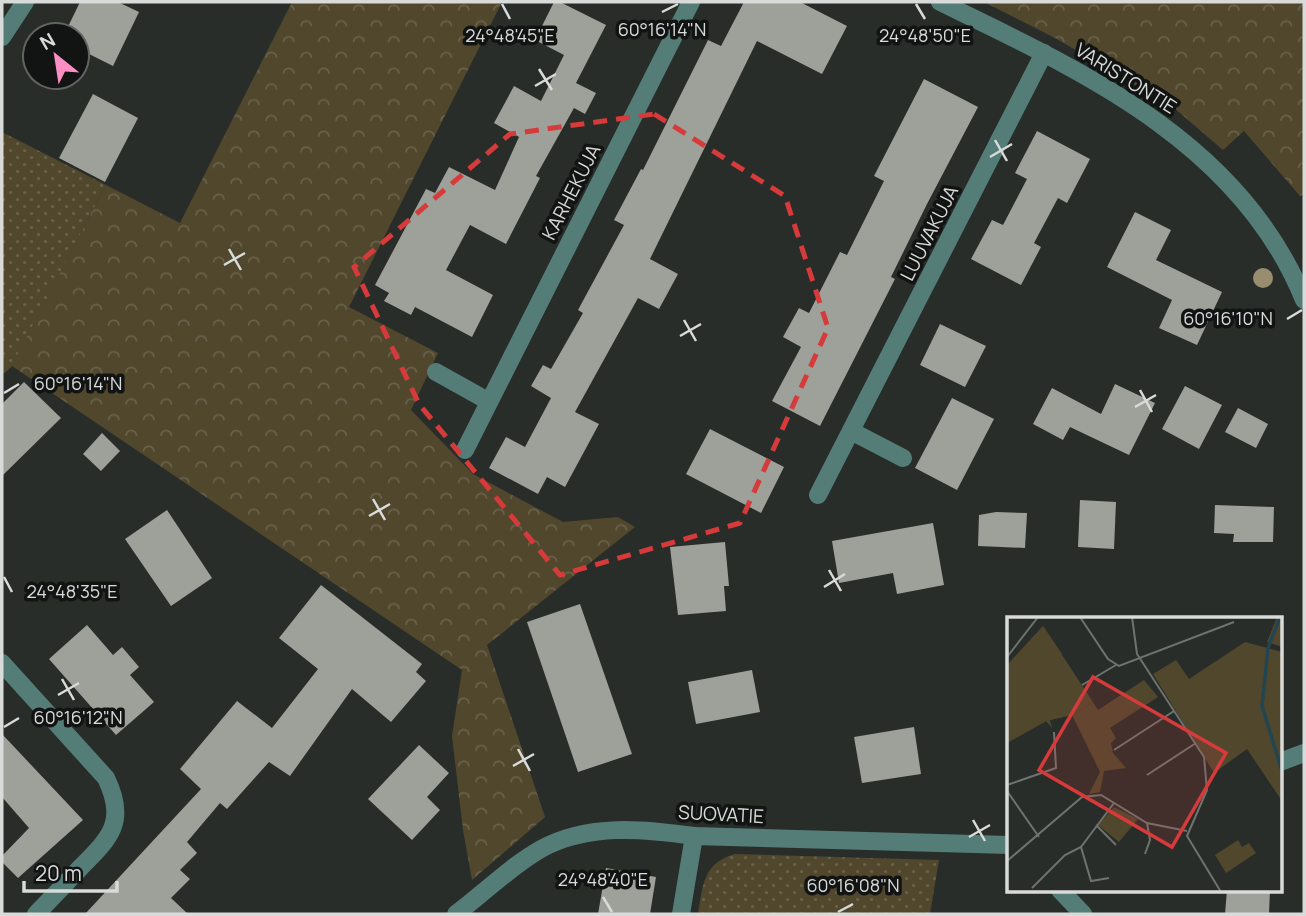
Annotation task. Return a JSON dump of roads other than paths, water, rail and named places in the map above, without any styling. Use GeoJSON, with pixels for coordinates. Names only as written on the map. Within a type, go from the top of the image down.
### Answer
{"type":"FeatureCollection","features":[{"type":"Feature","properties":{"kind":"street"},"geometry":{"type":"LineString","coordinates":[[2,37],[25,2]]}},
{"type":"Feature","properties":{"kind":"street","name":"KARHEKUJA"},"geometry":{"type":"LineString","coordinates":[[465,450],[691,2]]}},
{"type":"Feature","properties":{"kind":"street","name":"VARISTONTIE"},"geometry":{"type":"LineString","coordinates":[[940,2],[1044,53],[1160,121],[1220,176],[1262,224],[1304,300]]}},
{"type":"Feature","properties":{"kind":"street","name":"LUUVAKUJA"},"geometry":{"type":"LineString","coordinates":[[818,495],[1044,53]]}},
{"type":"Feature","properties":{"kind":"street"},"geometry":{"type":"LineString","coordinates":[[436,372],[488,401]]}},
{"type":"Feature","properties":{"kind":"street"},"geometry":{"type":"LineString","coordinates":[[851,431],[903,458]]}},
{"type":"Feature","properties":{"kind":"street"},"geometry":{"type":"LineString","coordinates":[[2,663],[106,778],[114,795],[117,811],[107,841],[36,914]]}},
{"type":"Feature","properties":{"kind":"street"},"geometry":{"type":"LineString","coordinates":[[1282,761],[1304,752]]}},
{"type":"Feature","properties":{"kind":"street","name":"SUOVATIE"},"geometry":{"type":"LineString","coordinates":[[456,914],[541,849],[569,837],[601,831],[648,829],[694,836],[1007,845]]}},
{"type":"Feature","properties":{"kind":"street"},"geometry":{"type":"LineString","coordinates":[[681,914],[694,836]]}},
{"type":"Feature","properties":{"kind":"street"},"geometry":{"type":"LineString","coordinates":[[1062,892],[1083,914]]}}]}
